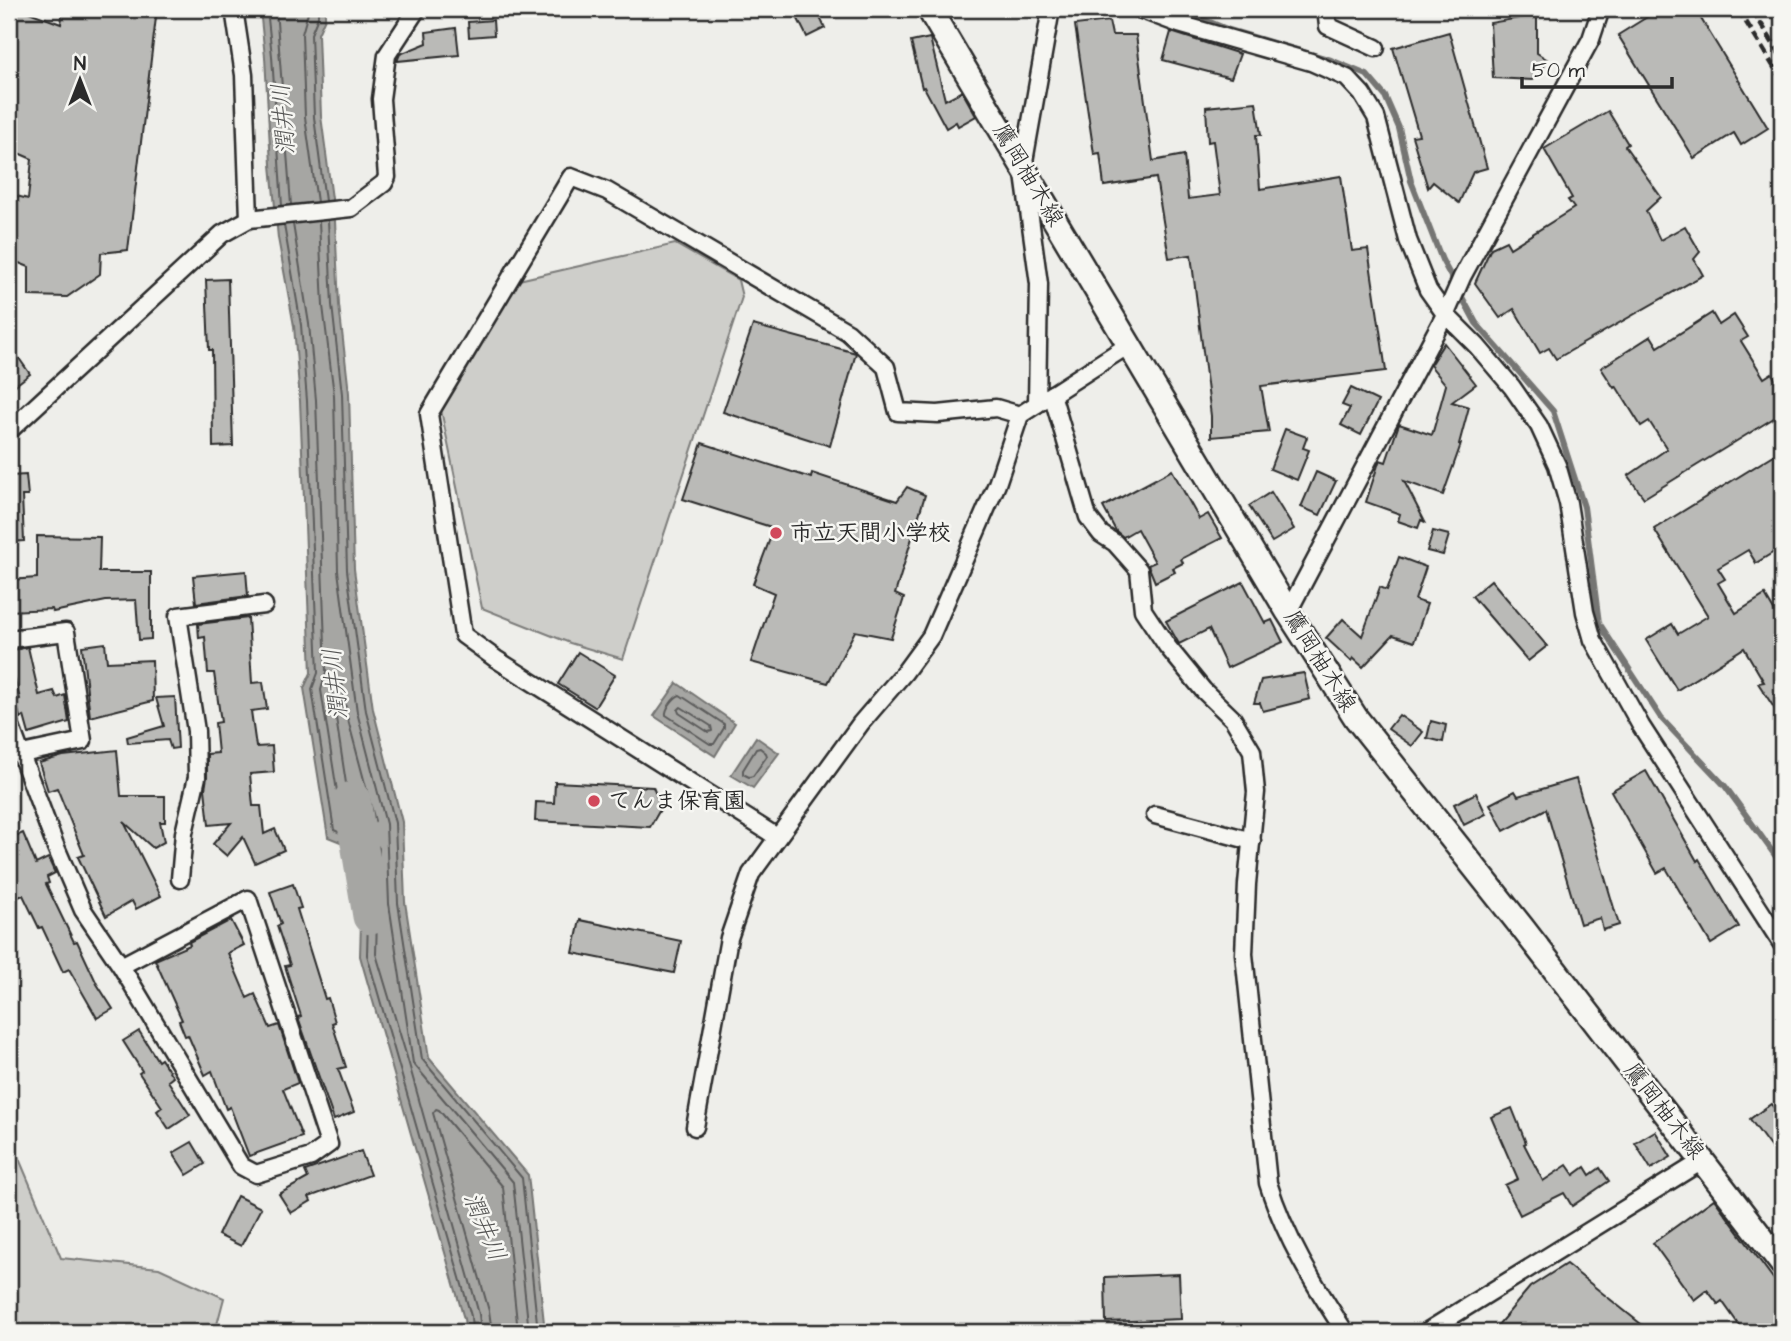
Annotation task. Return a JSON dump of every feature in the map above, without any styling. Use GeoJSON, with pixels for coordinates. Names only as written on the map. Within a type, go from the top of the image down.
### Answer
{"type":"FeatureCollection","features":[{"type":"Feature","properties":{"kind":"main road","name":"鷹岡柚木線"},"geometry":{"type":"LineString","coordinates":[[929,9],[1322,667],[1364,728],[1782,1264]]}},
{"type":"Feature","properties":{"kind":"street"},"geometry":{"type":"LineString","coordinates":[[234,9],[244,75],[249,219]]}},
{"type":"Feature","properties":{"kind":"street"},"geometry":{"type":"LineString","coordinates":[[9,430],[222,234],[249,219],[351,208],[384,183],[387,177],[381,99],[387,55],[417,9]]}},
{"type":"Feature","properties":{"kind":"street"},"geometry":{"type":"LineString","coordinates":[[1037,404],[1039,284],[1023,167],[1051,9]]}},
{"type":"Feature","properties":{"kind":"street"},"geometry":{"type":"LineString","coordinates":[[1139,9],[1179,24],[1311,62],[1347,78],[1362,94],[1376,117],[1408,240],[1428,290],[1512,387],[1539,426],[1557,465],[1568,503],[1585,612],[1593,640],[1641,726],[1782,944]]}},
{"type":"Feature","properties":{"kind":"street"},"geometry":{"type":"LineString","coordinates":[[1326,9],[1328,26],[1376,48]]}},
{"type":"Feature","properties":{"kind":"street"},"geometry":{"type":"LineString","coordinates":[[1289,612],[1462,277],[1591,39],[1601,9]]}},
{"type":"Feature","properties":{"kind":"street"},"geometry":{"type":"LineString","coordinates":[[777,837],[496,659],[463,635],[429,414],[572,177],[607,191],[848,332],[886,367],[898,412],[938,414],[996,408],[1020,415]]}},
{"type":"Feature","properties":{"kind":"street"},"geometry":{"type":"LineString","coordinates":[[695,1127],[729,938],[751,874],[861,723],[904,673],[930,636],[997,484],[1020,415],[1130,344]]}},
{"type":"Feature","properties":{"kind":"street"},"geometry":{"type":"LineString","coordinates":[[1052,394],[1088,517],[1101,534],[1115,543],[1139,570],[1143,610],[1202,690],[1233,719],[1252,751],[1256,792],[1244,954],[1268,1183],[1279,1218],[1300,1262],[1345,1332]]}},
{"type":"Feature","properties":{"kind":"street"},"geometry":{"type":"LineString","coordinates":[[180,879],[184,833],[197,777],[196,731],[178,616],[264,605]]}},
{"type":"Feature","properties":{"kind":"street"},"geometry":{"type":"LineString","coordinates":[[9,639],[66,632],[83,741],[22,754]]}},
{"type":"Feature","properties":{"kind":"street"},"geometry":{"type":"LineString","coordinates":[[9,722],[55,845],[83,910],[121,966],[241,1166],[256,1174],[311,1157],[329,1144],[248,900],[121,966]]}},
{"type":"Feature","properties":{"kind":"street"},"geometry":{"type":"LineString","coordinates":[[1155,815],[1252,841]]}},
{"type":"Feature","properties":{"kind":"street"},"geometry":{"type":"LineString","coordinates":[[1426,1332],[1702,1161]]}},
{"type":"Feature","properties":{"kind":"shaded area"},"geometry":{"type":"Polygon","coordinates":[[[675,244],[738,280],[742,297],[623,659],[570,643],[482,608],[441,410],[519,280],[675,244]]]}},
{"type":"Feature","properties":{"kind":"shaded area"},"geometry":{"type":"Polygon","coordinates":[[[9,1135],[61,1258],[159,1268],[224,1298],[215,1332],[9,1332],[9,1135]]]}},
{"type":"Feature","properties":{"kind":"water"},"geometry":{"type":"Polygon","coordinates":[[[260,9],[325,9],[325,18],[318,34],[321,116],[335,221],[339,305],[349,393],[354,569],[373,709],[402,822],[405,902],[429,1058],[528,1175],[545,1332],[466,1332],[360,956],[363,851],[328,837],[304,688],[311,673],[300,401],[294,326],[278,238],[260,9]]]}},
{"type":"Feature","properties":{"kind":"water"},"geometry":{"type":"Polygon","coordinates":[[[677,683],[735,723],[715,756],[654,716],[677,683]]]}},
{"type":"Feature","properties":{"kind":"water"},"geometry":{"type":"Polygon","coordinates":[[[756,737],[779,753],[753,788],[731,775],[756,737]]]}},
{"type":"Feature","properties":{"kind":"building"},"geometry":{"type":"Polygon","coordinates":[[[9,9],[21,9],[61,24],[63,9],[157,9],[128,250],[101,253],[100,274],[67,297],[29,296],[29,267],[9,259],[9,194],[28,199],[32,159],[9,149],[9,9]]]}},
{"type":"Feature","properties":{"kind":"building"},"geometry":{"type":"Polygon","coordinates":[[[793,9],[816,9],[825,28],[807,37],[793,9]]]}},
{"type":"Feature","properties":{"kind":"building"},"geometry":{"type":"Polygon","coordinates":[[[1660,9],[1695,9],[1768,128],[1741,145],[1734,133],[1694,158],[1618,35],[1660,9]]]}},
{"type":"Feature","properties":{"kind":"building"},"geometry":{"type":"Polygon","coordinates":[[[1537,15],[1537,53],[1548,60],[1533,80],[1493,78],[1490,23],[1537,15]]]}},
{"type":"Feature","properties":{"kind":"building"},"geometry":{"type":"Polygon","coordinates":[[[493,20],[494,35],[469,37],[468,22],[493,20]]]}},
{"type":"Feature","properties":{"kind":"building"},"geometry":{"type":"Polygon","coordinates":[[[1109,21],[1112,35],[1136,35],[1153,161],[1184,155],[1188,199],[1220,195],[1213,141],[1208,142],[1206,107],[1256,102],[1261,135],[1256,135],[1260,189],[1341,176],[1352,251],[1368,249],[1386,371],[1261,386],[1269,432],[1211,437],[1211,416],[1191,255],[1169,258],[1156,178],[1104,186],[1100,153],[1094,154],[1075,25],[1109,21]]]}},
{"type":"Feature","properties":{"kind":"building"},"geometry":{"type":"Polygon","coordinates":[[[456,28],[459,55],[397,61],[400,54],[427,43],[426,32],[456,28]]]}},
{"type":"Feature","properties":{"kind":"building"},"geometry":{"type":"Polygon","coordinates":[[[1171,32],[1240,54],[1231,78],[1163,60],[1171,32]]]}},
{"type":"Feature","properties":{"kind":"building"},"geometry":{"type":"Polygon","coordinates":[[[1449,32],[1487,168],[1473,172],[1459,203],[1433,182],[1428,188],[1412,136],[1419,135],[1393,48],[1449,32]]]}},
{"type":"Feature","properties":{"kind":"building"},"geometry":{"type":"Polygon","coordinates":[[[930,38],[945,100],[962,91],[976,116],[958,126],[956,122],[946,128],[924,87],[922,88],[911,42],[930,38]]]}},
{"type":"Feature","properties":{"kind":"building"},"geometry":{"type":"Polygon","coordinates":[[[1608,111],[1628,144],[1625,146],[1661,197],[1646,211],[1660,240],[1685,226],[1700,252],[1694,259],[1703,275],[1556,359],[1549,348],[1540,353],[1514,309],[1500,318],[1475,283],[1491,248],[1506,241],[1510,248],[1574,208],[1568,200],[1572,198],[1544,149],[1608,111]]]}},
{"type":"Feature","properties":{"kind":"building"},"geometry":{"type":"Polygon","coordinates":[[[228,279],[233,446],[213,447],[212,350],[209,350],[206,280],[228,279]]]}},
{"type":"Feature","properties":{"kind":"building"},"geometry":{"type":"Polygon","coordinates":[[[1712,313],[1719,325],[1734,315],[1748,337],[1741,341],[1764,378],[1772,373],[1782,394],[1782,413],[1644,498],[1628,476],[1667,449],[1649,421],[1641,426],[1616,386],[1614,388],[1601,368],[1651,336],[1658,347],[1712,313]]]}},
{"type":"Feature","properties":{"kind":"building"},"geometry":{"type":"Polygon","coordinates":[[[753,325],[856,353],[830,446],[723,412],[753,325]]]}},
{"type":"Feature","properties":{"kind":"building"},"geometry":{"type":"Polygon","coordinates":[[[1444,343],[1476,384],[1452,402],[1469,407],[1461,444],[1443,495],[1404,481],[1425,522],[1421,520],[1418,528],[1398,521],[1400,514],[1366,502],[1379,462],[1386,462],[1399,424],[1432,435],[1446,385],[1430,365],[1444,343]]]}},
{"type":"Feature","properties":{"kind":"building"},"geometry":{"type":"Polygon","coordinates":[[[9,344],[30,374],[9,390],[9,344]]]}},
{"type":"Feature","properties":{"kind":"building"},"geometry":{"type":"Polygon","coordinates":[[[1351,388],[1378,401],[1361,435],[1341,425],[1350,408],[1342,405],[1351,388]]]}},
{"type":"Feature","properties":{"kind":"building"},"geometry":{"type":"Polygon","coordinates":[[[1285,429],[1307,437],[1303,448],[1309,450],[1297,480],[1270,469],[1285,429]]]}},
{"type":"Feature","properties":{"kind":"building"},"geometry":{"type":"Polygon","coordinates":[[[702,443],[811,478],[812,473],[897,501],[907,487],[925,495],[895,594],[904,598],[891,638],[855,631],[828,683],[751,662],[774,593],[753,584],[774,528],[683,499],[702,443]]]}},
{"type":"Feature","properties":{"kind":"building"},"geometry":{"type":"Polygon","coordinates":[[[1782,450],[1782,547],[1756,563],[1748,550],[1718,568],[1725,579],[1718,583],[1736,613],[1765,595],[1782,624],[1782,720],[1758,683],[1764,682],[1744,648],[1677,690],[1646,640],[1672,624],[1678,634],[1708,616],[1654,529],[1782,450]]]}},
{"type":"Feature","properties":{"kind":"building"},"geometry":{"type":"Polygon","coordinates":[[[1172,470],[1199,519],[1208,514],[1222,538],[1181,559],[1183,563],[1173,568],[1175,572],[1155,582],[1148,565],[1155,562],[1137,529],[1123,537],[1116,531],[1103,507],[1172,470]]]}},
{"type":"Feature","properties":{"kind":"building"},"geometry":{"type":"Polygon","coordinates":[[[1316,472],[1336,481],[1320,515],[1301,507],[1316,472]]]}},
{"type":"Feature","properties":{"kind":"building"},"geometry":{"type":"Polygon","coordinates":[[[26,475],[28,496],[22,496],[24,541],[9,542],[9,476],[26,475]]]}},
{"type":"Feature","properties":{"kind":"building"},"geometry":{"type":"Polygon","coordinates":[[[1271,492],[1294,529],[1272,542],[1249,506],[1271,492]]]}},
{"type":"Feature","properties":{"kind":"building"},"geometry":{"type":"Polygon","coordinates":[[[1433,531],[1449,535],[1443,555],[1427,551],[1433,531]]]}},
{"type":"Feature","properties":{"kind":"building"},"geometry":{"type":"Polygon","coordinates":[[[37,536],[100,537],[99,572],[151,572],[151,639],[139,640],[136,600],[106,601],[53,612],[52,609],[9,611],[9,580],[37,578],[37,536]]]}},
{"type":"Feature","properties":{"kind":"building"},"geometry":{"type":"Polygon","coordinates":[[[1399,557],[1426,567],[1415,600],[1427,604],[1414,642],[1393,635],[1363,667],[1353,658],[1351,661],[1326,638],[1343,619],[1362,636],[1380,587],[1387,590],[1399,557]]]}},
{"type":"Feature","properties":{"kind":"building"},"geometry":{"type":"Polygon","coordinates":[[[246,571],[248,596],[196,603],[193,576],[246,571]]]}},
{"type":"Feature","properties":{"kind":"building"},"geometry":{"type":"Polygon","coordinates":[[[1491,580],[1547,646],[1528,661],[1472,596],[1491,580]]]}},
{"type":"Feature","properties":{"kind":"building"},"geometry":{"type":"Polygon","coordinates":[[[1243,582],[1265,623],[1272,620],[1283,642],[1227,668],[1209,629],[1179,644],[1166,621],[1243,582]]]}},
{"type":"Feature","properties":{"kind":"building"},"geometry":{"type":"Polygon","coordinates":[[[248,618],[252,683],[263,682],[267,709],[251,711],[256,747],[272,746],[274,772],[250,774],[253,806],[261,806],[264,834],[275,829],[284,850],[255,863],[243,837],[227,856],[213,844],[231,823],[209,825],[205,789],[207,754],[218,753],[215,723],[221,722],[214,673],[208,673],[205,637],[199,638],[198,624],[248,618]]]}},
{"type":"Feature","properties":{"kind":"building"},"geometry":{"type":"Polygon","coordinates":[[[105,643],[107,662],[152,660],[153,701],[90,717],[82,646],[105,643]]]}},
{"type":"Feature","properties":{"kind":"building"},"geometry":{"type":"Polygon","coordinates":[[[28,647],[39,695],[54,691],[57,698],[65,695],[69,722],[29,734],[24,716],[20,718],[16,700],[20,699],[9,656],[9,651],[28,647]]]}},
{"type":"Feature","properties":{"kind":"building"},"geometry":{"type":"Polygon","coordinates":[[[578,652],[615,675],[595,707],[558,684],[578,652]]]}},
{"type":"Feature","properties":{"kind":"building"},"geometry":{"type":"Polygon","coordinates":[[[1304,673],[1310,699],[1263,711],[1260,703],[1254,703],[1261,680],[1304,673]]]}},
{"type":"Feature","properties":{"kind":"building"},"geometry":{"type":"Polygon","coordinates":[[[175,697],[178,748],[171,749],[168,740],[128,743],[127,737],[164,726],[156,698],[175,697]]]}},
{"type":"Feature","properties":{"kind":"building"},"geometry":{"type":"Polygon","coordinates":[[[1399,715],[1423,732],[1412,746],[1388,729],[1399,715]]]}},
{"type":"Feature","properties":{"kind":"building"},"geometry":{"type":"Polygon","coordinates":[[[1431,721],[1446,725],[1443,742],[1427,738],[1431,721]]]}},
{"type":"Feature","properties":{"kind":"building"},"geometry":{"type":"Polygon","coordinates":[[[117,750],[121,796],[165,796],[165,822],[160,822],[164,842],[153,848],[124,822],[161,896],[136,909],[132,901],[106,916],[78,857],[84,855],[57,788],[48,791],[39,763],[63,756],[117,750]]]}},
{"type":"Feature","properties":{"kind":"building"},"geometry":{"type":"Polygon","coordinates":[[[1646,771],[1697,861],[1699,859],[1739,927],[1711,944],[1666,868],[1657,873],[1611,791],[1646,771]]]}},
{"type":"Feature","properties":{"kind":"building"},"geometry":{"type":"Polygon","coordinates":[[[1576,779],[1619,925],[1603,930],[1600,918],[1580,924],[1546,809],[1504,831],[1490,804],[1515,791],[1518,796],[1576,779]]]}},
{"type":"Feature","properties":{"kind":"building"},"geometry":{"type":"Polygon","coordinates":[[[555,782],[653,787],[661,808],[650,827],[535,821],[536,802],[554,803],[555,782]]]}},
{"type":"Feature","properties":{"kind":"building"},"geometry":{"type":"Polygon","coordinates":[[[1476,793],[1486,814],[1464,825],[1454,804],[1476,793]]]}},
{"type":"Feature","properties":{"kind":"building"},"geometry":{"type":"Polygon","coordinates":[[[23,833],[36,864],[48,858],[55,873],[47,877],[49,883],[46,884],[74,942],[77,941],[97,984],[113,1009],[97,1018],[69,969],[63,972],[42,927],[39,928],[23,895],[14,899],[9,888],[9,839],[23,833]]]}},
{"type":"Feature","properties":{"kind":"building"},"geometry":{"type":"Polygon","coordinates":[[[293,884],[301,908],[297,909],[325,999],[328,998],[335,1022],[332,1023],[346,1067],[338,1069],[354,1112],[334,1120],[298,1017],[301,1016],[285,966],[290,965],[277,926],[281,924],[270,892],[293,884]]]}},
{"type":"Feature","properties":{"kind":"building"},"geometry":{"type":"Polygon","coordinates":[[[231,920],[244,945],[228,953],[247,998],[255,994],[270,1028],[279,1025],[298,1083],[283,1089],[302,1137],[249,1156],[230,1107],[226,1109],[212,1071],[205,1075],[188,1035],[185,1036],[179,1021],[182,1020],[155,960],[190,945],[189,942],[231,920]]]}},
{"type":"Feature","properties":{"kind":"building"},"geometry":{"type":"Polygon","coordinates":[[[580,920],[681,941],[674,973],[573,953],[580,920]]]}},
{"type":"Feature","properties":{"kind":"building"},"geometry":{"type":"Polygon","coordinates":[[[139,1031],[158,1061],[161,1059],[173,1077],[168,1081],[190,1115],[169,1129],[157,1111],[162,1107],[139,1073],[142,1071],[123,1041],[139,1031]]]}},
{"type":"Feature","properties":{"kind":"building"},"geometry":{"type":"Polygon","coordinates":[[[1771,1104],[1782,1119],[1782,1163],[1750,1119],[1771,1104]]]}},
{"type":"Feature","properties":{"kind":"building"},"geometry":{"type":"Polygon","coordinates":[[[1512,1108],[1526,1143],[1524,1144],[1543,1181],[1567,1165],[1574,1175],[1585,1167],[1590,1175],[1600,1168],[1609,1181],[1572,1206],[1564,1193],[1520,1215],[1505,1185],[1518,1179],[1491,1117],[1512,1108]]]}},
{"type":"Feature","properties":{"kind":"building"},"geometry":{"type":"Polygon","coordinates":[[[1655,1131],[1671,1157],[1651,1169],[1635,1143],[1655,1131]]]}},
{"type":"Feature","properties":{"kind":"building"},"geometry":{"type":"Polygon","coordinates":[[[192,1142],[205,1164],[187,1175],[173,1153],[192,1142]]]}},
{"type":"Feature","properties":{"kind":"building"},"geometry":{"type":"Polygon","coordinates":[[[361,1151],[370,1175],[309,1197],[311,1201],[291,1213],[279,1194],[308,1178],[305,1171],[361,1151]]]}},
{"type":"Feature","properties":{"kind":"building"},"geometry":{"type":"Polygon","coordinates":[[[237,1196],[261,1208],[241,1246],[218,1235],[237,1196]]]}},
{"type":"Feature","properties":{"kind":"building"},"geometry":{"type":"Polygon","coordinates":[[[1714,1199],[1775,1281],[1782,1278],[1782,1332],[1744,1332],[1722,1301],[1718,1304],[1707,1290],[1694,1300],[1653,1243],[1714,1199]]]}},
{"type":"Feature","properties":{"kind":"building"},"geometry":{"type":"Polygon","coordinates":[[[1566,1264],[1651,1332],[1492,1332],[1530,1287],[1566,1264]]]}},
{"type":"Feature","properties":{"kind":"building"},"geometry":{"type":"Polygon","coordinates":[[[1179,1274],[1181,1319],[1106,1322],[1105,1277],[1179,1274]]]}},
{"type":"Feature","properties":{"kind":"waterway"},"geometry":{"type":"LineString","coordinates":[[1179,9],[1229,30],[1331,60],[1367,75],[1385,96],[1399,128],[1411,181],[1442,260],[1476,323],[1553,411],[1584,507],[1599,623],[1661,718],[1725,786],[1782,865]]}},
{"type":"Feature","properties":{"kind":"waterway","name":"潤井川"},"geometry":{"type":"LineString","coordinates":[[352,800],[371,916]]}},
{"type":"Feature","properties":{"kind":"railway"},"geometry":{"type":"LineString","coordinates":[[1738,9],[1782,80]]}},
{"type":"Feature","properties":{"kind":"railway"},"geometry":{"type":"LineString","coordinates":[[1752,9],[1782,58]]}},
{"type":"Feature","properties":{"kind":"place","name":"市立天間小学校"},"geometry":{"type":"Point","coordinates":[776,533]}},
{"type":"Feature","properties":{"kind":"place","name":"てんま保育園"},"geometry":{"type":"Point","coordinates":[594,801]}}]}
